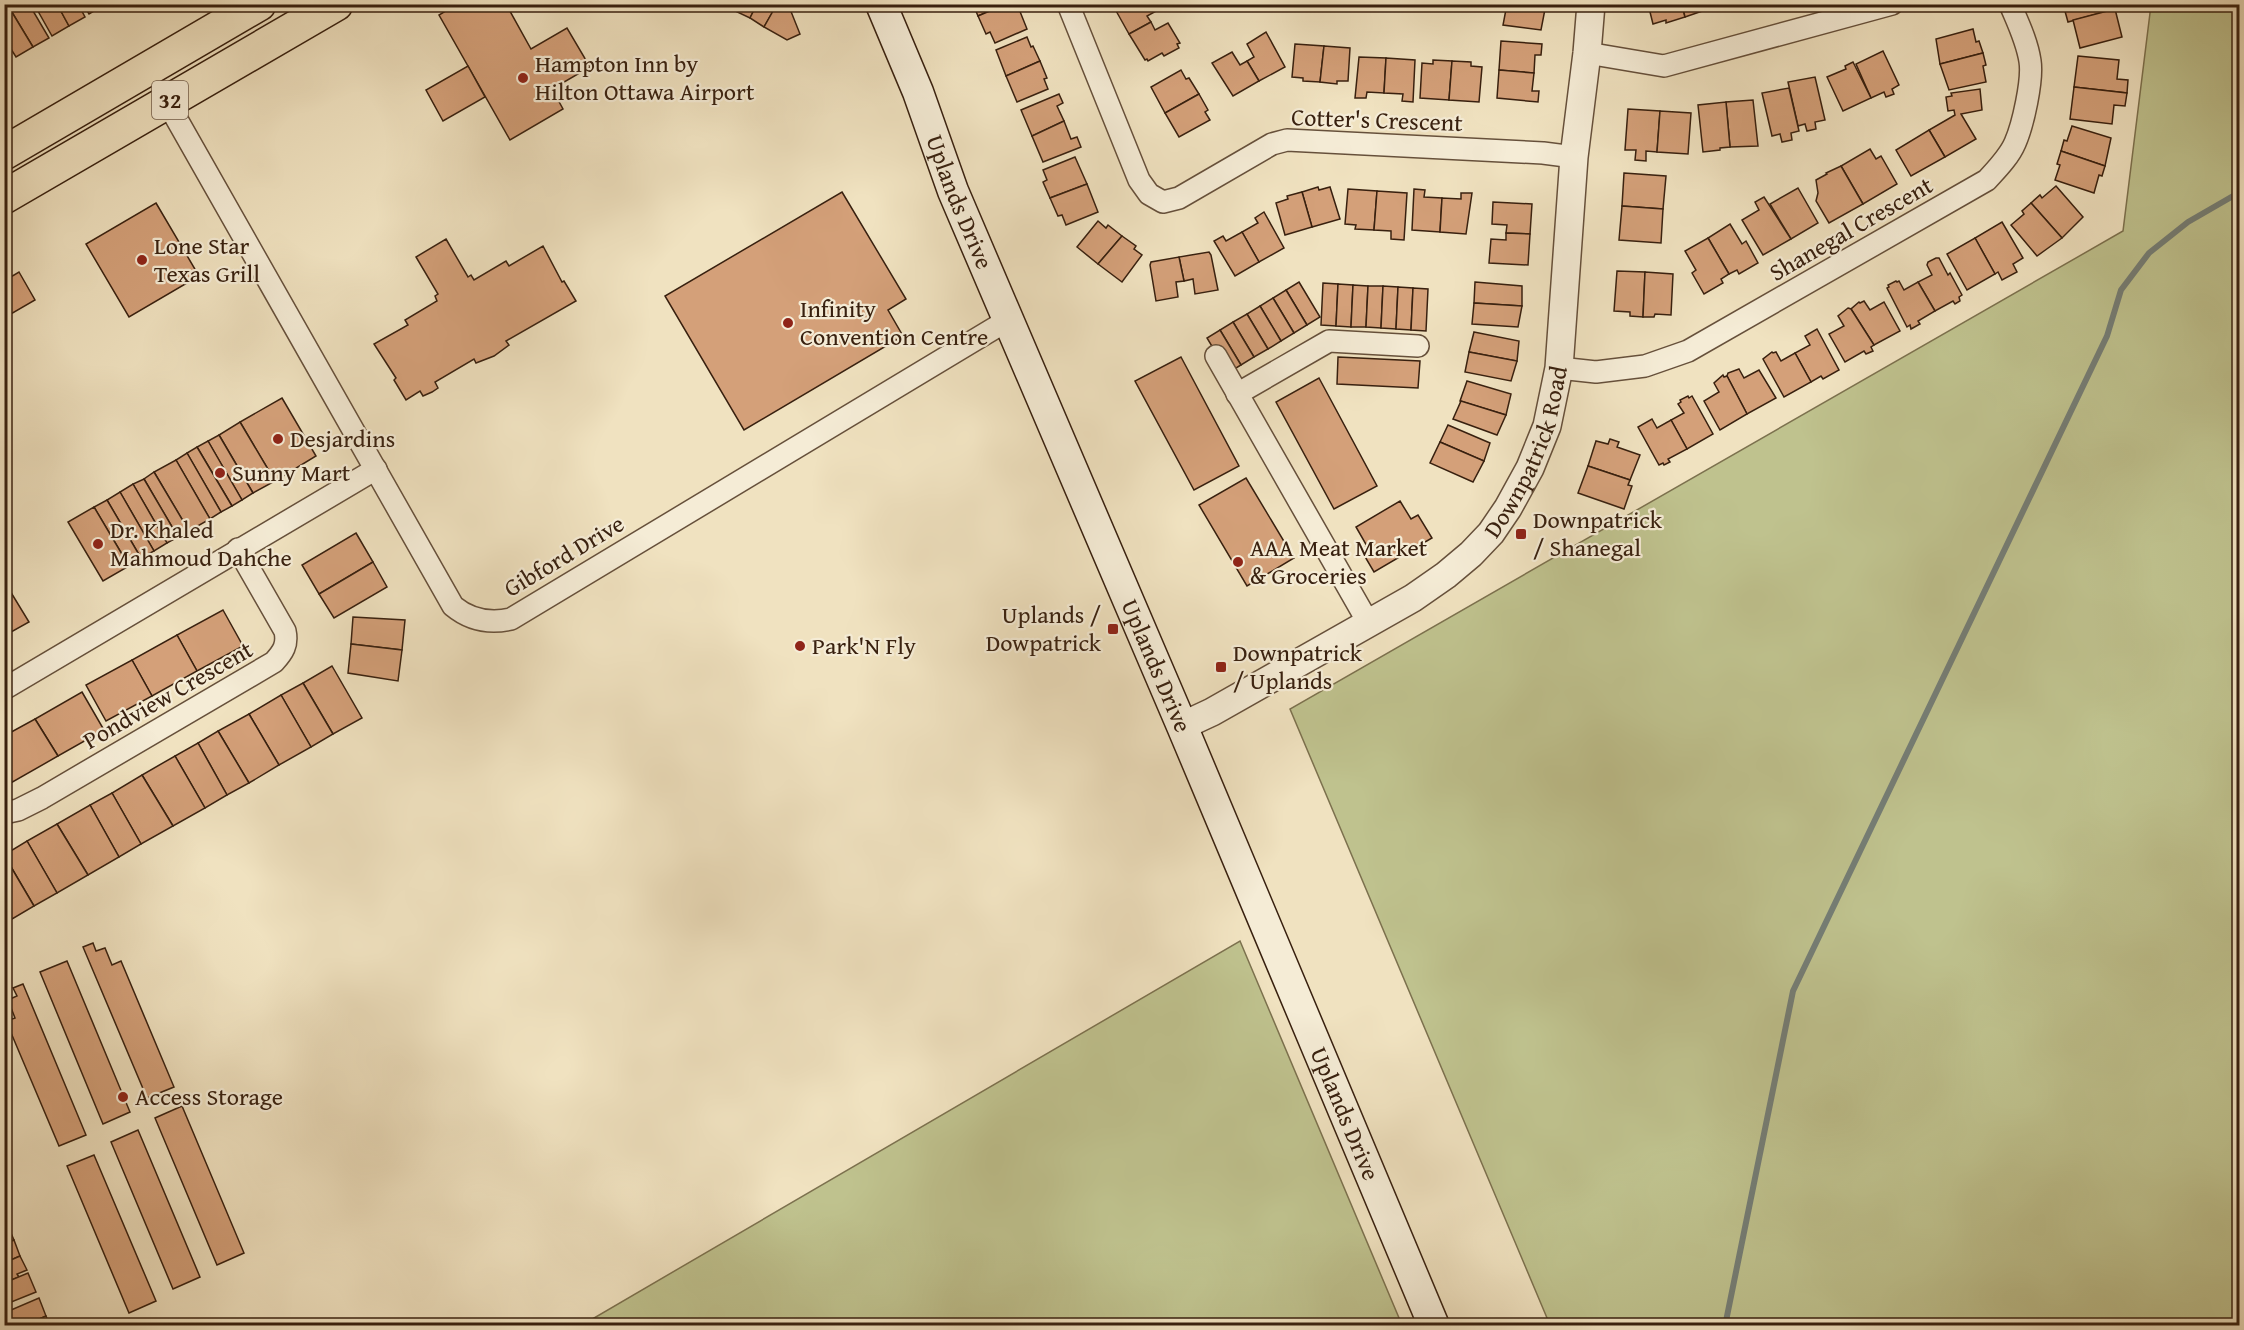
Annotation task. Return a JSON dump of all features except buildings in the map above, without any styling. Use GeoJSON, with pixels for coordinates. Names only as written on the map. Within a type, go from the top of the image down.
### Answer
{"type":"FeatureCollection","features":[{"type":"Feature","properties":{"kind":"main road","name":"32"},"geometry":{"type":"LineString","coordinates":[[4,153],[259,4]]}},
{"type":"Feature","properties":{"kind":"main road","name":"32"},"geometry":{"type":"LineString","coordinates":[[4,197],[336,4]]}},
{"type":"Feature","properties":{"kind":"main road","name":"Uplands Drive"},"geometry":{"type":"LineString","coordinates":[[881,4],[918,92],[953,191],[1182,726],[1434,1326]]}},
{"type":"Feature","properties":{"kind":"street","name":"Cotter's Crescent"},"geometry":{"type":"LineString","coordinates":[[1068,4],[1139,180],[1149,194],[1163,201],[1179,198],[1272,144],[1287,140],[1543,153],[1574,157]]}},
{"type":"Feature","properties":{"kind":"street","name":"Downpatrick Road"},"geometry":{"type":"LineString","coordinates":[[1182,726],[1212,712],[1413,598],[1471,554],[1491,533],[1508,508],[1530,468],[1546,426],[1559,368],[1574,157],[1591,4]]}},
{"type":"Feature","properties":{"kind":"street"},"geometry":{"type":"LineString","coordinates":[[1587,53],[1664,66],[1892,4]]}},
{"type":"Feature","properties":{"kind":"street","name":"Shanegal Crescent"},"geometry":{"type":"LineString","coordinates":[[1559,368],[1596,372],[1645,366],[1688,351],[1987,180],[2015,143],[2026,104],[2031,64],[2026,40],[2010,4]]}},
{"type":"Feature","properties":{"kind":"street","name":"Gibford Drive"},"geometry":{"type":"LineString","coordinates":[[167,102],[453,606],[466,615],[486,621],[498,622],[511,619],[1008,320]]}},
{"type":"Feature","properties":{"kind":"street"},"geometry":{"type":"LineString","coordinates":[[1237,394],[1329,341],[1418,346]]}},
{"type":"Feature","properties":{"kind":"street"},"geometry":{"type":"LineString","coordinates":[[1216,356],[1369,624]]}},
{"type":"Feature","properties":{"kind":"street"},"geometry":{"type":"LineString","coordinates":[[4,689],[376,469]]}},
{"type":"Feature","properties":{"kind":"street","name":"Pondview Crescent"},"geometry":{"type":"LineString","coordinates":[[4,813],[18,810],[42,798],[274,662],[284,651],[287,640],[285,631],[238,549]]}},
{"type":"Feature","properties":{"kind":"green space"},"geometry":{"type":"Polygon","coordinates":[[[2151,5],[2239,5],[2239,1325],[1550,1325],[1290,709],[2123,231],[2151,5]]]}},
{"type":"Feature","properties":{"kind":"green space"},"geometry":{"type":"Polygon","coordinates":[[[1240,941],[1402,1325],[582,1325],[1240,941]]]}},
{"type":"Feature","properties":{"kind":"waterway"},"geometry":{"type":"LineString","coordinates":[[1725,1326],[1793,991],[2107,336],[2121,290],[2149,253],[2188,222],[2240,192]]}},
{"type":"Feature","properties":{"kind":"place","name":"Hampton Inn by Hilton Ottawa Airport"},"geometry":{"type":"Point","coordinates":[523,78]}},
{"type":"Feature","properties":{"kind":"place","name":"Lone Star Texas Grill"},"geometry":{"type":"Point","coordinates":[142,260]}},
{"type":"Feature","properties":{"kind":"place","name":"Infinity Convention Centre"},"geometry":{"type":"Point","coordinates":[788,323]}},
{"type":"Feature","properties":{"kind":"place","name":"Desjardins"},"geometry":{"type":"Point","coordinates":[278,439]}},
{"type":"Feature","properties":{"kind":"place","name":"Sunny Mart"},"geometry":{"type":"Point","coordinates":[220,473]}},
{"type":"Feature","properties":{"kind":"place","name":"Downpatrick / Shanegal"},"geometry":{"type":"Point","coordinates":[1521,534]}},
{"type":"Feature","properties":{"kind":"place","name":"Dr. Khaled Mahmoud Dahche"},"geometry":{"type":"Point","coordinates":[98,544]}},
{"type":"Feature","properties":{"kind":"place","name":"AAA Meat Market & Groceries"},"geometry":{"type":"Point","coordinates":[1238,562]}},
{"type":"Feature","properties":{"kind":"place","name":"Uplands / Dowpatrick"},"geometry":{"type":"Point","coordinates":[1113,629]}},
{"type":"Feature","properties":{"kind":"place","name":"Park'N Fly"},"geometry":{"type":"Point","coordinates":[800,646]}},
{"type":"Feature","properties":{"kind":"place","name":"Downpatrick / Uplands"},"geometry":{"type":"Point","coordinates":[1221,667]}},
{"type":"Feature","properties":{"kind":"place","name":"Access Storage"},"geometry":{"type":"Point","coordinates":[123,1097]}}]}
